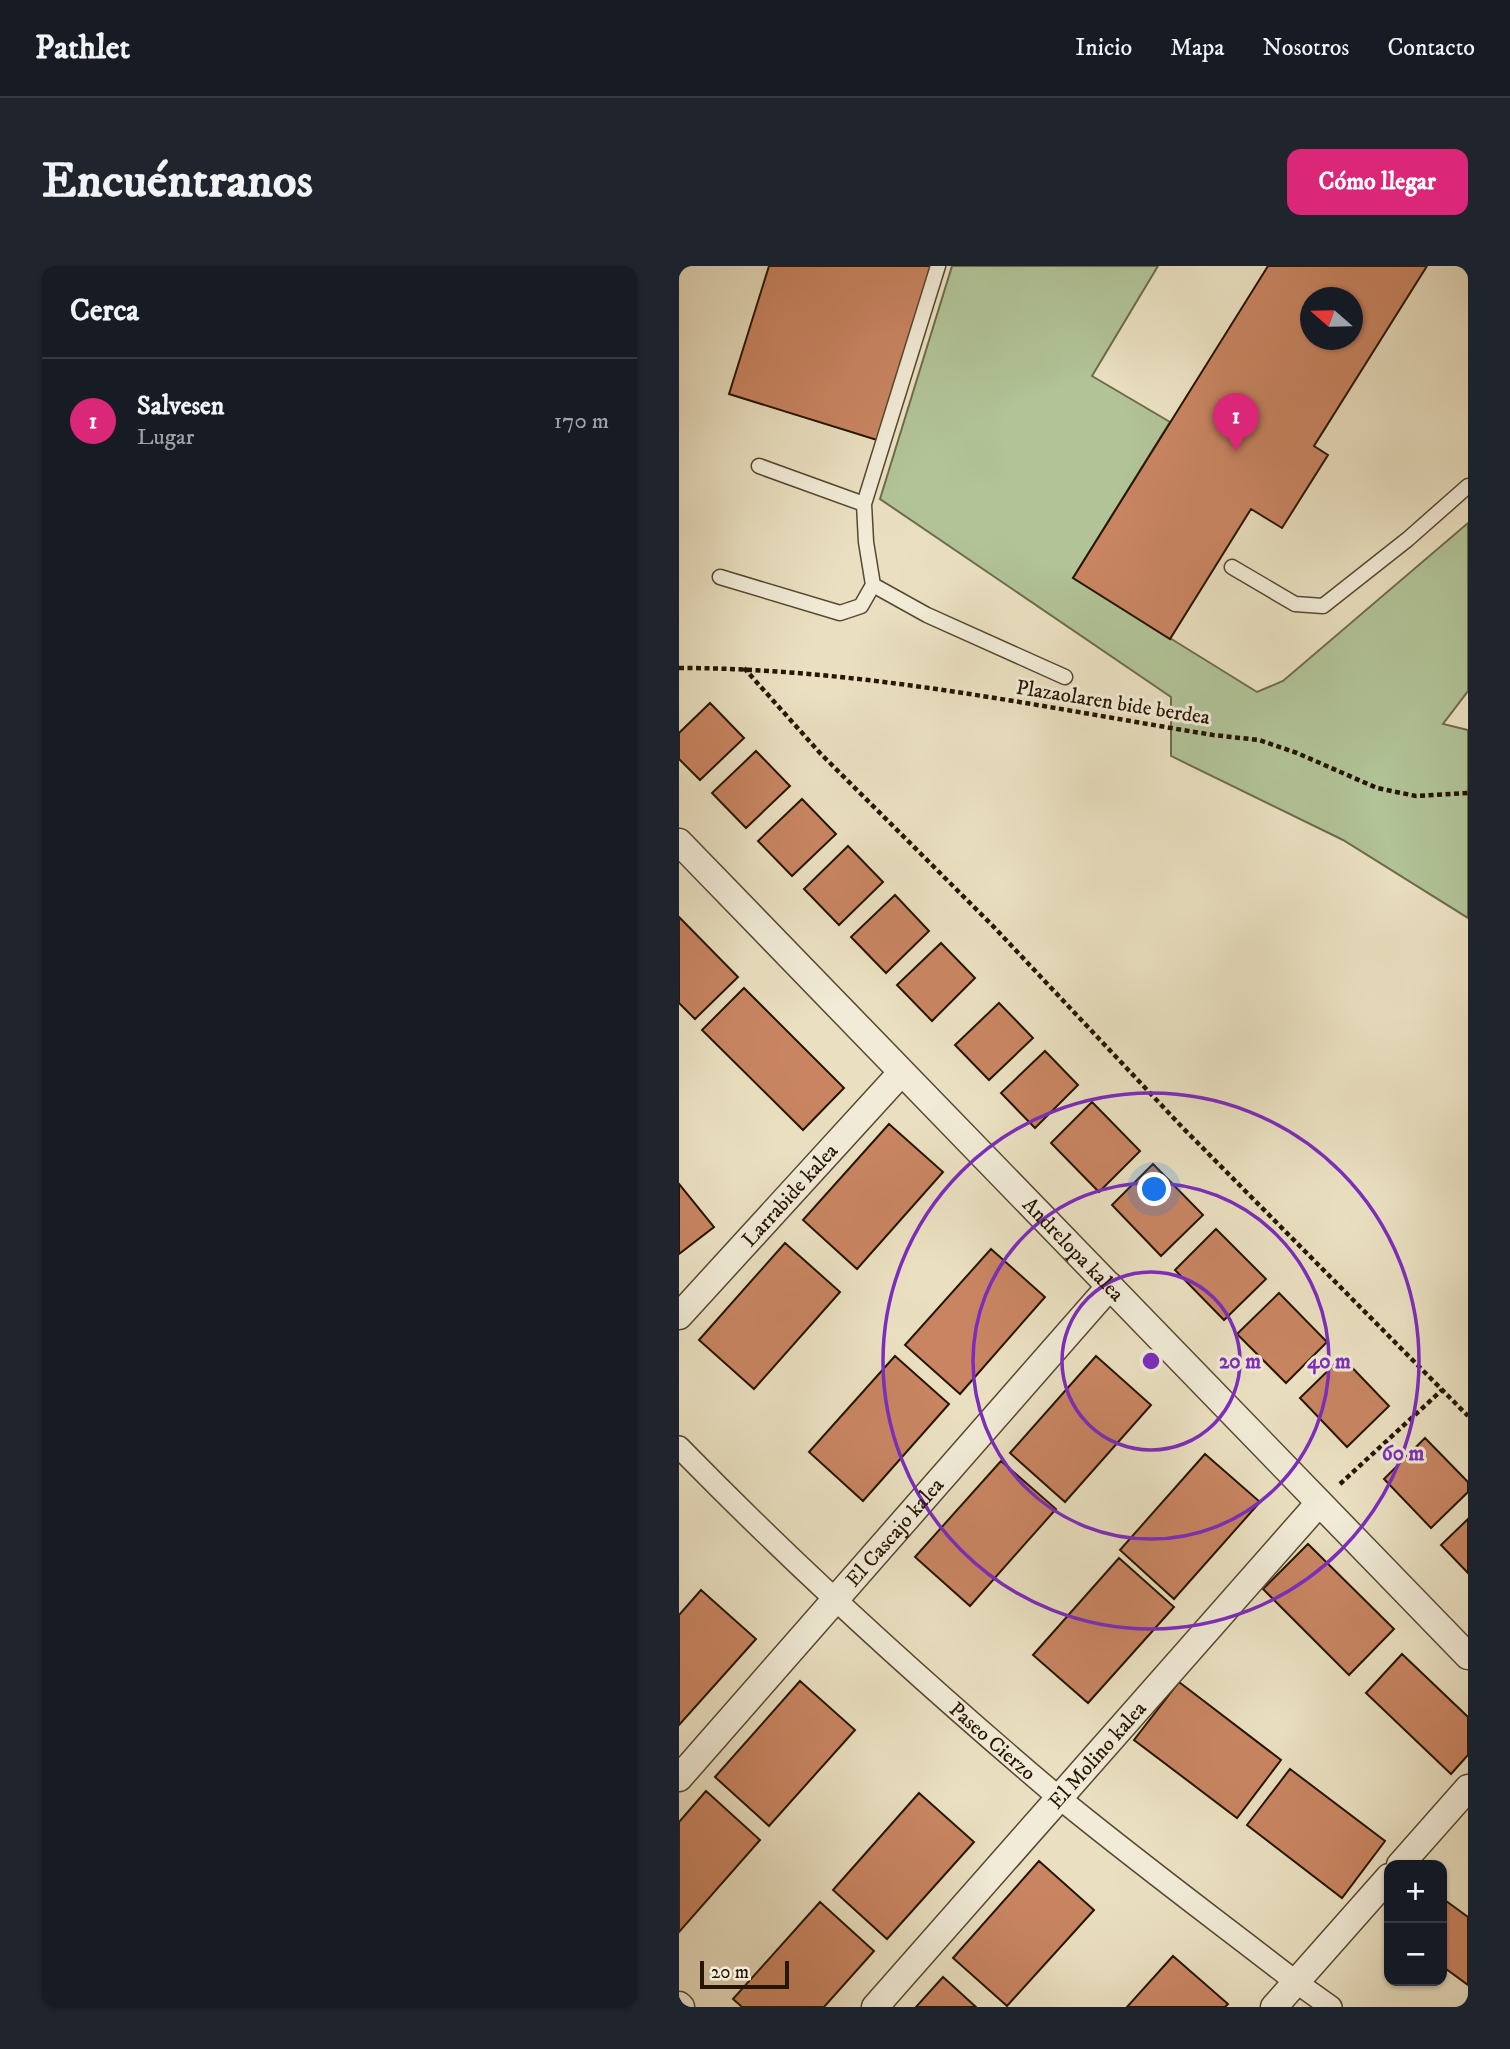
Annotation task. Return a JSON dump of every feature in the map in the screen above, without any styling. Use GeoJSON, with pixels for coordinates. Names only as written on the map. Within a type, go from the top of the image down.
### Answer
{"type":"FeatureCollection","features":[{"type":"Feature","properties":{"kind":"street","name":"Andrelopa kalea"},"geometry":{"type":"LineString","coordinates":[[679,842],[1468,1656]]}},
{"type":"Feature","properties":{"kind":"street","name":"Larrabide kalea"},"geometry":{"type":"LineString","coordinates":[[679,1316],[901,1073]]}},
{"type":"Feature","properties":{"kind":"street","name":"El Cascajo kalea"},"geometry":{"type":"LineString","coordinates":[[679,1778],[1110,1286]]}},
{"type":"Feature","properties":{"kind":"street","name":"Paseo Cierzo"},"geometry":{"type":"LineString","coordinates":[[679,1447],[835,1600],[941,1696],[1060,1797],[1331,2007]]}},
{"type":"Feature","properties":{"kind":"street","name":"El Molino kalea"},"geometry":{"type":"LineString","coordinates":[[875,2007],[1319,1503]]}},
{"type":"Feature","properties":{"kind":"street"},"geometry":{"type":"LineString","coordinates":[[1404,1860],[1468,1788]]}},
{"type":"Feature","properties":{"kind":"street"},"geometry":{"type":"LineString","coordinates":[[1273,2007],[1384,1883]]}},
{"type":"Feature","properties":{"kind":"lane"},"geometry":{"type":"LineString","coordinates":[[720,577],[839,613],[861,606],[873,585],[866,542],[864,504],[938,266]]}},
{"type":"Feature","properties":{"kind":"lane"},"geometry":{"type":"LineString","coordinates":[[759,466],[864,504]]}},
{"type":"Feature","properties":{"kind":"lane"},"geometry":{"type":"LineString","coordinates":[[1232,567],[1295,604],[1323,606],[1468,486]]}},
{"type":"Feature","properties":{"kind":"lane"},"geometry":{"type":"LineString","coordinates":[[873,585],[927,615],[1065,677]]}},
{"type":"Feature","properties":{"kind":"path","name":"Plazaolaren bide berdea"},"geometry":{"type":"LineString","coordinates":[[679,668],[744,668],[877,679],[1200,733],[1259,740],[1297,753],[1377,788],[1416,796],[1468,793]]}},
{"type":"Feature","properties":{"kind":"path"},"geometry":{"type":"LineString","coordinates":[[744,668],[820,753],[992,925],[1192,1136],[1468,1416]]}},
{"type":"Feature","properties":{"kind":"path"},"geometry":{"type":"LineString","coordinates":[[1319,1503],[1442,1391]]}},
{"type":"Feature","properties":{"kind":"green space"},"geometry":{"type":"Polygon","coordinates":[[[952,266],[1158,266],[1092,376],[1170,422],[1073,578],[1257,692],[1283,681],[1468,523],[1468,691],[1443,724],[1468,730],[1468,918],[1343,840],[1171,756],[1171,697],[880,499],[952,266]]]}},
{"type":"Feature","properties":{"kind":"building"},"geometry":{"type":"Polygon","coordinates":[[[769,266],[931,266],[877,440],[729,394],[769,266]]]}},
{"type":"Feature","properties":{"kind":"building"},"geometry":{"type":"Polygon","coordinates":[[[1268,266],[1427,266],[1314,446],[1328,455],[1282,528],[1251,509],[1170,639],[1073,578],[1268,266]]]}},
{"type":"Feature","properties":{"kind":"building"},"geometry":{"type":"Polygon","coordinates":[[[710,703],[744,738],[700,780],[679,759],[679,733],[710,703]]]}},
{"type":"Feature","properties":{"kind":"building"},"geometry":{"type":"Polygon","coordinates":[[[756,751],[790,786],[746,828],[712,793],[756,751]]]}},
{"type":"Feature","properties":{"kind":"building"},"geometry":{"type":"Polygon","coordinates":[[[802,799],[836,834],[792,876],[758,841],[802,799]]]}},
{"type":"Feature","properties":{"kind":"building"},"geometry":{"type":"Polygon","coordinates":[[[848,846],[883,882],[839,925],[804,889],[848,846]]]}},
{"type":"Feature","properties":{"kind":"building"},"geometry":{"type":"Polygon","coordinates":[[[895,895],[929,931],[886,973],[851,937],[895,895]]]}},
{"type":"Feature","properties":{"kind":"building"},"geometry":{"type":"Polygon","coordinates":[[[679,917],[738,977],[695,1019],[679,1003],[679,917]]]}},
{"type":"Feature","properties":{"kind":"building"},"geometry":{"type":"Polygon","coordinates":[[[941,943],[975,978],[932,1021],[897,985],[941,943]]]}},
{"type":"Feature","properties":{"kind":"building"},"geometry":{"type":"Polygon","coordinates":[[[744,988],[844,1088],[803,1130],[702,1030],[744,988]]]}},
{"type":"Feature","properties":{"kind":"building"},"geometry":{"type":"Polygon","coordinates":[[[999,1003],[1033,1038],[989,1080],[955,1045],[999,1003]]]}},
{"type":"Feature","properties":{"kind":"building"},"geometry":{"type":"Polygon","coordinates":[[[1045,1051],[1078,1085],[1035,1128],[1001,1093],[1045,1051]]]}},
{"type":"Feature","properties":{"kind":"building"},"geometry":{"type":"Polygon","coordinates":[[[1092,1102],[1140,1151],[1099,1192],[1051,1143],[1092,1102]]]}},
{"type":"Feature","properties":{"kind":"building"},"geometry":{"type":"Polygon","coordinates":[[[889,1124],[943,1172],[857,1269],[803,1220],[889,1124]]]}},
{"type":"Feature","properties":{"kind":"building"},"geometry":{"type":"Polygon","coordinates":[[[1153,1164],[1203,1215],[1161,1256],[1112,1205],[1153,1164]]]}},
{"type":"Feature","properties":{"kind":"building"},"geometry":{"type":"Polygon","coordinates":[[[679,1184],[714,1227],[679,1254],[679,1184]]]}},
{"type":"Feature","properties":{"kind":"building"},"geometry":{"type":"Polygon","coordinates":[[[1216,1229],[1266,1279],[1224,1320],[1175,1270],[1216,1229]]]}},
{"type":"Feature","properties":{"kind":"building"},"geometry":{"type":"Polygon","coordinates":[[[785,1243],[840,1292],[754,1389],[699,1340],[785,1243]]]}},
{"type":"Feature","properties":{"kind":"building"},"geometry":{"type":"Polygon","coordinates":[[[991,1249],[1045,1297],[960,1394],[905,1345],[991,1249]]]}},
{"type":"Feature","properties":{"kind":"building"},"geometry":{"type":"Polygon","coordinates":[[[1279,1293],[1327,1342],[1286,1383],[1237,1334],[1279,1293]]]}},
{"type":"Feature","properties":{"kind":"building"},"geometry":{"type":"Polygon","coordinates":[[[895,1356],[949,1404],[863,1501],[809,1452],[895,1356]]]}},
{"type":"Feature","properties":{"kind":"building"},"geometry":{"type":"Polygon","coordinates":[[[1096,1356],[1151,1405],[1065,1502],[1010,1453],[1096,1356]]]}},
{"type":"Feature","properties":{"kind":"building"},"geometry":{"type":"Polygon","coordinates":[[[1342,1357],[1389,1406],[1347,1447],[1300,1398],[1342,1357]]]}},
{"type":"Feature","properties":{"kind":"building"},"geometry":{"type":"Polygon","coordinates":[[[1425,1438],[1468,1482],[1468,1492],[1431,1528],[1384,1479],[1425,1438]]]}},
{"type":"Feature","properties":{"kind":"building"},"geometry":{"type":"Polygon","coordinates":[[[1205,1454],[1260,1502],[1174,1599],[1120,1550],[1205,1454]]]}},
{"type":"Feature","properties":{"kind":"building"},"geometry":{"type":"Polygon","coordinates":[[[1001,1461],[1056,1509],[970,1606],[915,1557],[1001,1461]]]}},
{"type":"Feature","properties":{"kind":"building"},"geometry":{"type":"Polygon","coordinates":[[[1468,1519],[1468,1573],[1441,1545],[1468,1519]]]}},
{"type":"Feature","properties":{"kind":"building"},"geometry":{"type":"Polygon","coordinates":[[[1308,1544],[1394,1629],[1349,1675],[1263,1589],[1308,1544]]]}},
{"type":"Feature","properties":{"kind":"building"},"geometry":{"type":"Polygon","coordinates":[[[1119,1558],[1174,1607],[1088,1703],[1033,1655],[1119,1558]]]}},
{"type":"Feature","properties":{"kind":"building"},"geometry":{"type":"Polygon","coordinates":[[[701,1590],[756,1639],[679,1725],[679,1615],[701,1590]]]}},
{"type":"Feature","properties":{"kind":"building"},"geometry":{"type":"Polygon","coordinates":[[[1402,1654],[1468,1717],[1468,1755],[1451,1774],[1366,1693],[1402,1654]]]}},
{"type":"Feature","properties":{"kind":"building"},"geometry":{"type":"Polygon","coordinates":[[[800,1681],[855,1730],[769,1826],[715,1777],[800,1681]]]}},
{"type":"Feature","properties":{"kind":"building"},"geometry":{"type":"Polygon","coordinates":[[[1179,1682],[1281,1760],[1237,1818],[1134,1740],[1179,1682]]]}},
{"type":"Feature","properties":{"kind":"building"},"geometry":{"type":"Polygon","coordinates":[[[1290,1769],[1385,1841],[1342,1898],[1247,1825],[1290,1769]]]}},
{"type":"Feature","properties":{"kind":"building"},"geometry":{"type":"Polygon","coordinates":[[[706,1791],[760,1840],[679,1932],[679,1822],[706,1791]]]}},
{"type":"Feature","properties":{"kind":"building"},"geometry":{"type":"Polygon","coordinates":[[[919,1793],[974,1842],[887,1939],[833,1890],[919,1793]]]}},
{"type":"Feature","properties":{"kind":"building"},"geometry":{"type":"Polygon","coordinates":[[[1039,1861],[1094,1910],[1007,2006],[953,1958],[1039,1861]]]}},
{"type":"Feature","properties":{"kind":"building"},"geometry":{"type":"Polygon","coordinates":[[[820,1902],[874,1951],[824,2007],[742,2007],[733,1999],[820,1902]]]}},
{"type":"Feature","properties":{"kind":"building"},"geometry":{"type":"Polygon","coordinates":[[[1447,1902],[1468,1917],[1468,1985],[1447,1970],[1447,1902]]]}},
{"type":"Feature","properties":{"kind":"building"},"geometry":{"type":"Polygon","coordinates":[[[1173,1956],[1228,2004],[1225,2007],[1127,2007],[1173,1956]]]}},
{"type":"Feature","properties":{"kind":"building"},"geometry":{"type":"Polygon","coordinates":[[[943,1977],[976,2007],[916,2007],[943,1977]]]}},
{"type":"Feature","properties":{"kind":"place","name":"Salvesen"},"geometry":{"type":"Point","coordinates":[1236,451]}}]}
